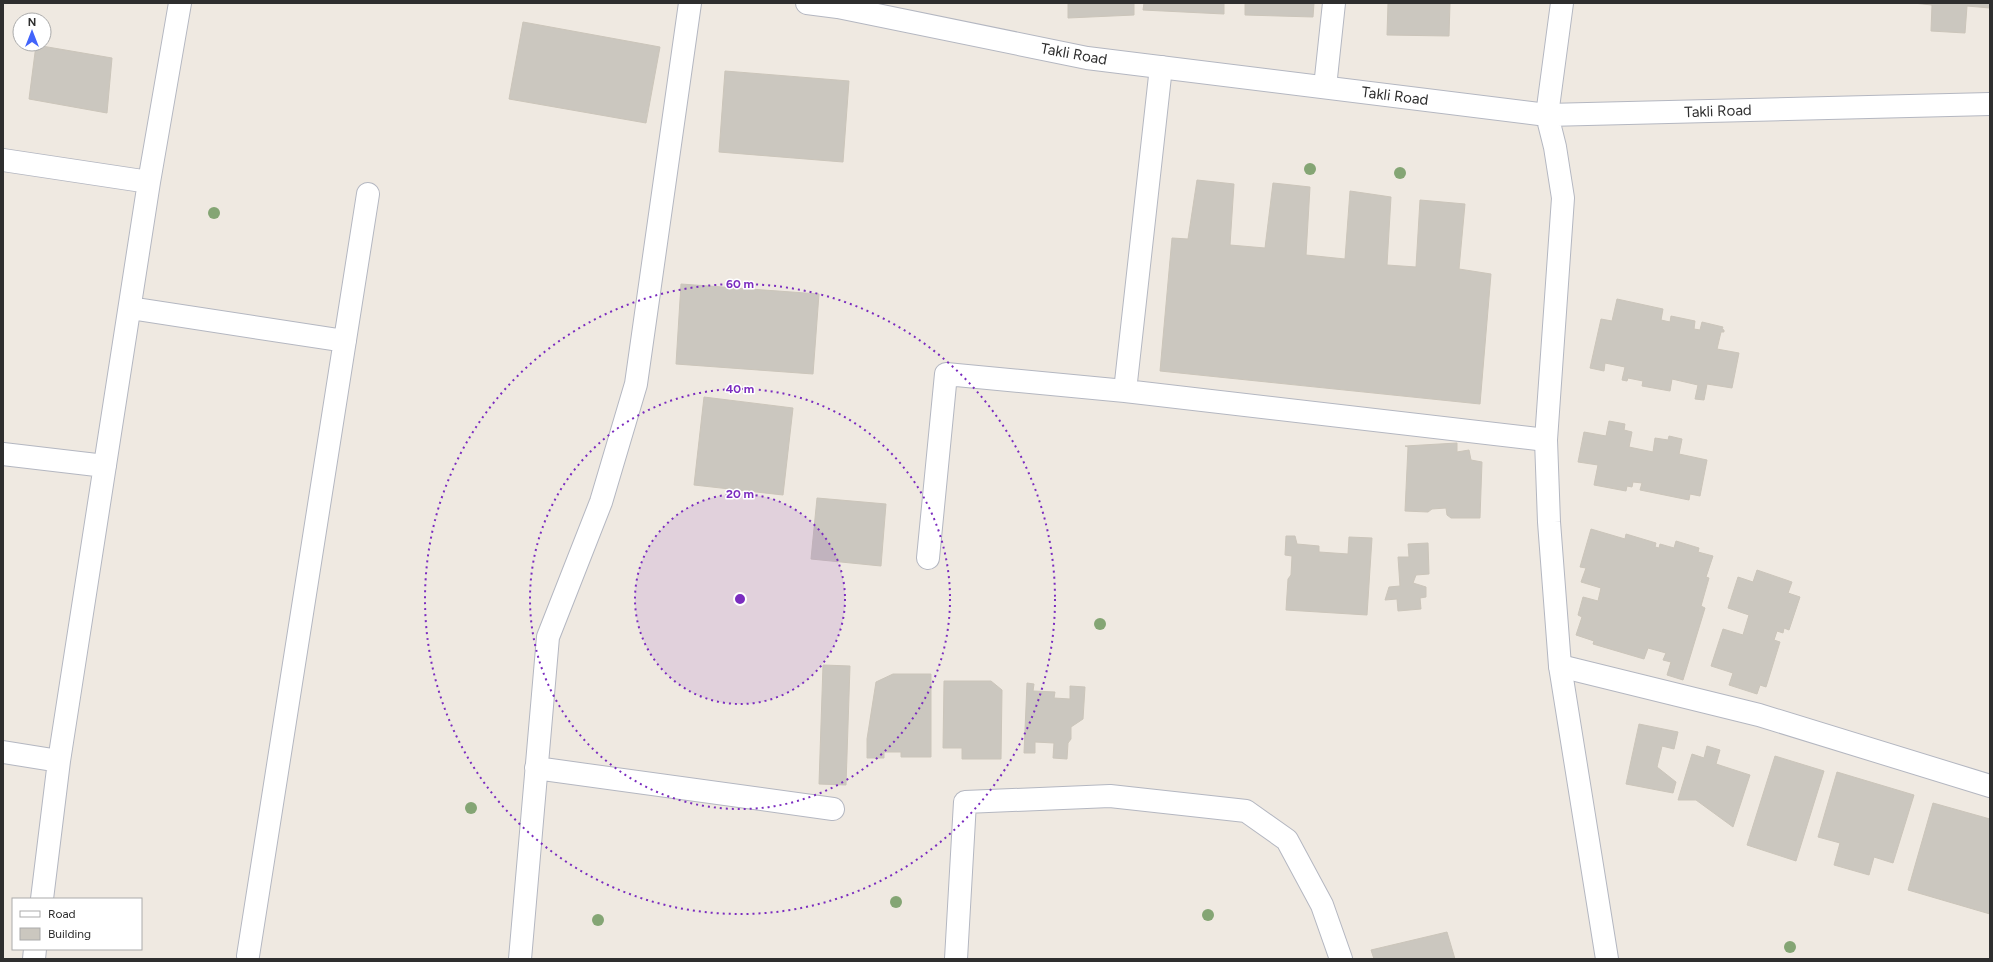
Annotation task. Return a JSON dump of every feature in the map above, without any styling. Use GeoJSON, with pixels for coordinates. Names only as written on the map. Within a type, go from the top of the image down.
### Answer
{"type":"FeatureCollection","features":[{"type":"Feature","properties":{"kind":"street"},"geometry":{"type":"LineString","coordinates":[[42,898],[59,761],[149,182],[180,3]]}},
{"type":"Feature","properties":{"kind":"street"},"geometry":{"type":"LineString","coordinates":[[520,959],[548,637],[601,502],[636,384],[690,3]]}},
{"type":"Feature","properties":{"kind":"street","name":"Takli Road"},"geometry":{"type":"LineString","coordinates":[[807,3],[838,5],[1087,58],[1547,115],[1990,104]]}},
{"type":"Feature","properties":{"kind":"street"},"geometry":{"type":"LineString","coordinates":[[1325,88],[1334,3]]}},
{"type":"Feature","properties":{"kind":"street"},"geometry":{"type":"LineString","coordinates":[[1562,3],[1547,115],[1555,147],[1562,198],[1546,440],[1549,522],[1560,666],[1607,959]]}},
{"type":"Feature","properties":{"kind":"street"},"geometry":{"type":"LineString","coordinates":[[1125,391],[1161,67]]}},
{"type":"Feature","properties":{"kind":"street"},"geometry":{"type":"LineString","coordinates":[[3,160],[149,182]]}},
{"type":"Feature","properties":{"kind":"street"},"geometry":{"type":"LineString","coordinates":[[248,956],[368,194]]}},
{"type":"Feature","properties":{"kind":"street"},"geometry":{"type":"LineString","coordinates":[[130,308],[345,341]]}},
{"type":"Feature","properties":{"kind":"street"},"geometry":{"type":"LineString","coordinates":[[928,558],[946,374],[1125,391],[1546,440]]}},
{"type":"Feature","properties":{"kind":"street"},"geometry":{"type":"LineString","coordinates":[[3,454],[105,466]]}},
{"type":"Feature","properties":{"kind":"street"},"geometry":{"type":"LineString","coordinates":[[1560,666],[1759,715],[1990,786]]}},
{"type":"Feature","properties":{"kind":"street"},"geometry":{"type":"LineString","coordinates":[[3,752],[59,761]]}},
{"type":"Feature","properties":{"kind":"street"},"geometry":{"type":"LineString","coordinates":[[536,768],[833,809]]}},
{"type":"Feature","properties":{"kind":"street"},"geometry":{"type":"LineString","coordinates":[[956,959],[966,802],[1110,796],[1246,811],[1287,840],[1322,905],[1341,959]]}},
{"type":"Feature","properties":{"kind":"building"},"geometry":{"type":"Polygon","coordinates":[[[1068,3],[1134,3],[1134,15],[1068,18],[1068,3]]]}},
{"type":"Feature","properties":{"kind":"building"},"geometry":{"type":"Polygon","coordinates":[[[1144,3],[1224,3],[1224,14],[1143,10],[1144,3]]]}},
{"type":"Feature","properties":{"kind":"building"},"geometry":{"type":"Polygon","coordinates":[[[1245,3],[1314,3],[1313,17],[1245,15],[1245,3]]]}},
{"type":"Feature","properties":{"kind":"building"},"geometry":{"type":"Polygon","coordinates":[[[1388,3],[1450,3],[1449,36],[1387,35],[1388,3]]]}},
{"type":"Feature","properties":{"kind":"building"},"geometry":{"type":"Polygon","coordinates":[[[1913,3],[1990,3],[1990,8],[1967,6],[1965,33],[1931,31],[1932,5],[1913,3]]]}},
{"type":"Feature","properties":{"kind":"building"},"geometry":{"type":"Polygon","coordinates":[[[523,22],[660,47],[646,123],[509,99],[523,22]]]}},
{"type":"Feature","properties":{"kind":"building"},"geometry":{"type":"Polygon","coordinates":[[[52,48],[112,58],[107,113],[29,99],[35,52],[52,52],[52,48]]]}},
{"type":"Feature","properties":{"kind":"building"},"geometry":{"type":"Polygon","coordinates":[[[725,71],[849,81],[843,162],[719,152],[725,71]]]}},
{"type":"Feature","properties":{"kind":"building"},"geometry":{"type":"Polygon","coordinates":[[[1197,180],[1234,184],[1230,245],[1265,248],[1273,183],[1310,187],[1306,255],[1345,259],[1350,191],[1391,197],[1387,265],[1416,267],[1420,200],[1465,204],[1459,269],[1491,274],[1480,404],[1160,371],[1172,238],[1188,239],[1197,180]]]}},
{"type":"Feature","properties":{"kind":"building"},"geometry":{"type":"Polygon","coordinates":[[[681,284],[819,294],[813,374],[676,364],[681,284]]]}},
{"type":"Feature","properties":{"kind":"building"},"geometry":{"type":"Polygon","coordinates":[[[1617,299],[1663,309],[1661,320],[1670,322],[1671,316],[1695,321],[1694,329],[1700,330],[1702,322],[1723,327],[1722,329],[1724,332],[1721,332],[1717,349],[1739,353],[1732,388],[1707,384],[1704,400],[1695,399],[1698,385],[1672,379],[1670,391],[1642,386],[1643,381],[1628,378],[1627,381],[1622,380],[1625,367],[1605,363],[1604,371],[1590,368],[1601,319],[1612,321],[1617,299]]]}},
{"type":"Feature","properties":{"kind":"building"},"geometry":{"type":"Polygon","coordinates":[[[704,397],[793,408],[783,495],[694,485],[704,397]]]}},
{"type":"Feature","properties":{"kind":"building"},"geometry":{"type":"Polygon","coordinates":[[[1609,421],[1625,424],[1624,430],[1632,432],[1629,447],[1653,452],[1655,438],[1668,440],[1669,436],[1682,439],[1679,454],[1707,460],[1700,496],[1690,494],[1689,500],[1640,490],[1642,483],[1633,482],[1632,487],[1627,486],[1626,491],[1594,485],[1598,465],[1578,462],[1584,432],[1606,436],[1609,421]]]}},
{"type":"Feature","properties":{"kind":"building"},"geometry":{"type":"Polygon","coordinates":[[[1457,443],[1457,452],[1469,450],[1471,460],[1482,462],[1480,518],[1451,518],[1447,515],[1446,508],[1432,509],[1428,512],[1405,511],[1408,447],[1405,446],[1457,443]]]}},
{"type":"Feature","properties":{"kind":"building"},"geometry":{"type":"Polygon","coordinates":[[[817,498],[886,504],[881,566],[811,559],[817,498]]]}},
{"type":"Feature","properties":{"kind":"building"},"geometry":{"type":"Polygon","coordinates":[[[1591,529],[1625,539],[1626,534],[1656,543],[1655,547],[1659,548],[1660,544],[1674,548],[1676,541],[1699,548],[1698,552],[1713,556],[1706,577],[1709,578],[1701,606],[1705,608],[1683,680],[1667,675],[1671,662],[1663,660],[1666,653],[1648,648],[1644,659],[1593,644],[1594,641],[1576,635],[1582,617],[1578,615],[1583,597],[1598,601],[1601,588],[1581,582],[1586,568],[1580,567],[1591,529]]]}},
{"type":"Feature","properties":{"kind":"building"},"geometry":{"type":"Polygon","coordinates":[[[1286,536],[1295,536],[1297,544],[1319,546],[1319,552],[1348,554],[1349,537],[1372,538],[1367,615],[1286,610],[1288,579],[1291,575],[1292,556],[1285,555],[1286,536]]]}},
{"type":"Feature","properties":{"kind":"building"},"geometry":{"type":"Polygon","coordinates":[[[1428,543],[1429,574],[1416,575],[1413,583],[1426,587],[1426,597],[1420,598],[1421,609],[1398,611],[1397,599],[1385,600],[1389,587],[1400,586],[1398,557],[1409,557],[1408,544],[1428,543]]]}},
{"type":"Feature","properties":{"kind":"building"},"geometry":{"type":"Polygon","coordinates":[[[1757,570],[1792,582],[1788,593],[1800,597],[1789,630],[1784,628],[1783,633],[1777,631],[1774,640],[1780,642],[1766,687],[1760,685],[1757,694],[1729,685],[1733,673],[1711,666],[1723,629],[1743,635],[1749,615],[1728,608],[1738,577],[1753,582],[1757,570]]]}},
{"type":"Feature","properties":{"kind":"building"},"geometry":{"type":"Polygon","coordinates":[[[823,665],[850,666],[846,785],[819,784],[823,665]]]}},
{"type":"Feature","properties":{"kind":"building"},"geometry":{"type":"Polygon","coordinates":[[[893,674],[931,674],[931,757],[901,757],[901,752],[884,752],[884,758],[867,758],[867,739],[876,682],[893,674]]]}},
{"type":"Feature","properties":{"kind":"building"},"geometry":{"type":"Polygon","coordinates":[[[944,681],[991,681],[1002,690],[1001,759],[962,759],[962,748],[943,748],[944,681]]]}},
{"type":"Feature","properties":{"kind":"building"},"geometry":{"type":"Polygon","coordinates":[[[1027,683],[1034,684],[1033,691],[1055,692],[1054,698],[1070,699],[1070,686],[1085,687],[1083,719],[1071,727],[1071,739],[1068,743],[1067,759],[1053,758],[1054,743],[1035,742],[1035,753],[1024,753],[1027,683]]]}},
{"type":"Feature","properties":{"kind":"building"},"geometry":{"type":"Polygon","coordinates":[[[1639,724],[1678,732],[1674,749],[1662,746],[1657,767],[1676,782],[1673,793],[1626,784],[1639,724]]]}},
{"type":"Feature","properties":{"kind":"building"},"geometry":{"type":"Polygon","coordinates":[[[1707,746],[1720,750],[1716,764],[1750,775],[1733,827],[1696,800],[1678,800],[1692,754],[1704,758],[1707,746]]]}},
{"type":"Feature","properties":{"kind":"building"},"geometry":{"type":"Polygon","coordinates":[[[1775,756],[1824,771],[1796,861],[1747,845],[1775,756]]]}},
{"type":"Feature","properties":{"kind":"building"},"geometry":{"type":"Polygon","coordinates":[[[1837,772],[1914,795],[1893,863],[1874,857],[1869,875],[1834,865],[1840,843],[1818,837],[1837,772]]]}},
{"type":"Feature","properties":{"kind":"building"},"geometry":{"type":"Polygon","coordinates":[[[1933,803],[1990,819],[1990,914],[1908,890],[1933,803]]]}},
{"type":"Feature","properties":{"kind":"building"},"geometry":{"type":"Polygon","coordinates":[[[1447,932],[1455,959],[1374,959],[1371,950],[1447,932]]]}}]}
